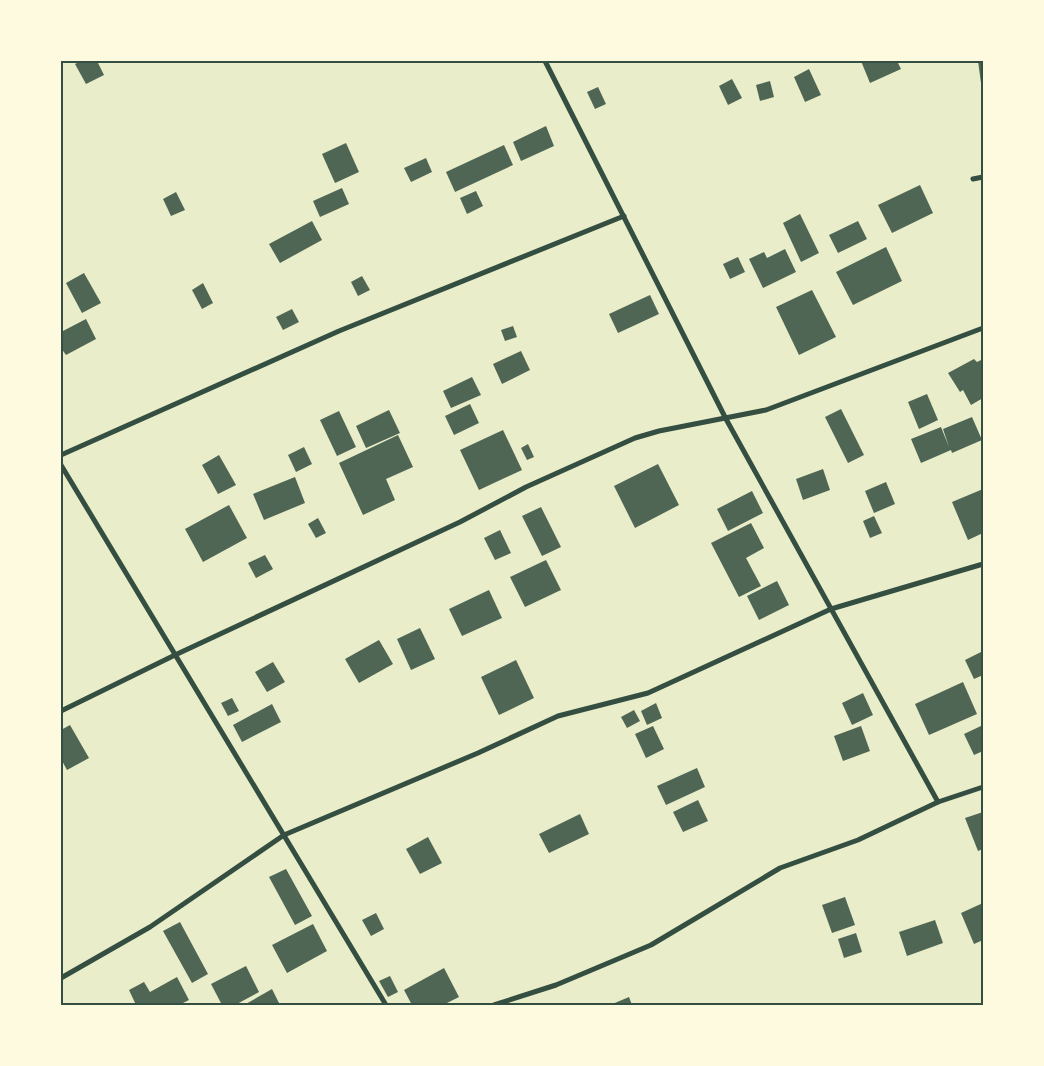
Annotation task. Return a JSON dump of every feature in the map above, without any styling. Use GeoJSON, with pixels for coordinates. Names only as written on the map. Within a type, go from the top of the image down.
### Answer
{"type":"FeatureCollection","features":[{"type":"Feature","properties":{"kind":"street"},"geometry":{"type":"LineString","coordinates":[[545,61],[726,419],[938,802]]}},
{"type":"Feature","properties":{"kind":"street"},"geometry":{"type":"LineString","coordinates":[[973,179],[983,178]]}},
{"type":"Feature","properties":{"kind":"street"},"geometry":{"type":"LineString","coordinates":[[61,455],[339,331],[624,216]]}},
{"type":"Feature","properties":{"kind":"street"},"geometry":{"type":"LineString","coordinates":[[61,711],[175,654],[460,522],[526,487],[635,438],[660,431],[766,410],[983,328]]}},
{"type":"Feature","properties":{"kind":"street"},"geometry":{"type":"LineString","coordinates":[[61,464],[386,1005]]}},
{"type":"Feature","properties":{"kind":"street"},"geometry":{"type":"LineString","coordinates":[[61,978],[150,927],[284,836],[478,753],[558,716],[648,693],[831,609],[983,564]]}},
{"type":"Feature","properties":{"kind":"street"},"geometry":{"type":"LineString","coordinates":[[494,1005],[556,985],[651,944],[780,868],[858,840],[938,802],[983,787]]}},
{"type":"Feature","properties":{"kind":"building"},"geometry":{"type":"Polygon","coordinates":[[[81,61],[97,61],[104,75],[86,84],[75,64],[81,61]]]}},
{"type":"Feature","properties":{"kind":"building"},"geometry":{"type":"Polygon","coordinates":[[[861,61],[897,61],[901,69],[870,83],[861,61]]]}},
{"type":"Feature","properties":{"kind":"building"},"geometry":{"type":"Polygon","coordinates":[[[978,61],[983,61],[983,83],[981,83],[978,61]]]}},
{"type":"Feature","properties":{"kind":"building"},"geometry":{"type":"Polygon","coordinates":[[[809,69],[821,95],[805,102],[794,77],[809,69]]]}},
{"type":"Feature","properties":{"kind":"building"},"geometry":{"type":"Polygon","coordinates":[[[732,79],[742,98],[728,105],[719,86],[732,79]]]}},
{"type":"Feature","properties":{"kind":"building"},"geometry":{"type":"Polygon","coordinates":[[[770,81],[774,97],[760,101],[756,85],[770,81]]]}},
{"type":"Feature","properties":{"kind":"building"},"geometry":{"type":"Polygon","coordinates":[[[598,87],[606,104],[595,109],[587,92],[598,87]]]}},
{"type":"Feature","properties":{"kind":"building"},"geometry":{"type":"Polygon","coordinates":[[[546,126],[554,146],[521,161],[513,142],[546,126]]]}},
{"type":"Feature","properties":{"kind":"building"},"geometry":{"type":"Polygon","coordinates":[[[346,143],[359,172],[335,183],[322,154],[346,143]]]}},
{"type":"Feature","properties":{"kind":"building"},"geometry":{"type":"Polygon","coordinates":[[[504,145],[513,165],[455,192],[446,172],[504,145]]]}},
{"type":"Feature","properties":{"kind":"building"},"geometry":{"type":"Polygon","coordinates":[[[426,158],[432,172],[411,182],[404,168],[426,158]]]}},
{"type":"Feature","properties":{"kind":"building"},"geometry":{"type":"Polygon","coordinates":[[[920,185],[933,213],[892,233],[878,205],[920,185]]]}},
{"type":"Feature","properties":{"kind":"building"},"geometry":{"type":"Polygon","coordinates":[[[342,188],[349,204],[320,217],[313,201],[342,188]]]}},
{"type":"Feature","properties":{"kind":"building"},"geometry":{"type":"Polygon","coordinates":[[[476,191],[483,206],[467,214],[460,198],[476,191]]]}},
{"type":"Feature","properties":{"kind":"building"},"geometry":{"type":"Polygon","coordinates":[[[176,192],[185,210],[171,216],[163,199],[176,192]]]}},
{"type":"Feature","properties":{"kind":"building"},"geometry":{"type":"Polygon","coordinates":[[[800,214],[819,253],[801,262],[783,223],[800,214]]]}},
{"type":"Feature","properties":{"kind":"building"},"geometry":{"type":"Polygon","coordinates":[[[312,221],[322,240],[280,263],[269,244],[312,221]]]}},
{"type":"Feature","properties":{"kind":"building"},"geometry":{"type":"Polygon","coordinates":[[[858,221],[867,239],[838,253],[829,235],[858,221]]]}},
{"type":"Feature","properties":{"kind":"building"},"geometry":{"type":"Polygon","coordinates":[[[886,247],[902,281],[853,305],[836,272],[886,247]]]}},
{"type":"Feature","properties":{"kind":"building"},"geometry":{"type":"Polygon","coordinates":[[[785,249],[796,272],[763,288],[749,259],[764,252],[767,258],[785,249]]]}},
{"type":"Feature","properties":{"kind":"building"},"geometry":{"type":"Polygon","coordinates":[[[738,257],[745,272],[730,279],[723,264],[738,257]]]}},
{"type":"Feature","properties":{"kind":"building"},"geometry":{"type":"Polygon","coordinates":[[[84,273],[101,303],[82,313],[66,283],[84,273]]]}},
{"type":"Feature","properties":{"kind":"building"},"geometry":{"type":"Polygon","coordinates":[[[362,276],[370,290],[358,296],[351,282],[362,276]]]}},
{"type":"Feature","properties":{"kind":"building"},"geometry":{"type":"Polygon","coordinates":[[[203,283],[213,303],[202,309],[192,290],[203,283]]]}},
{"type":"Feature","properties":{"kind":"building"},"geometry":{"type":"Polygon","coordinates":[[[812,290],[836,337],[799,355],[776,307],[812,290]]]}},
{"type":"Feature","properties":{"kind":"building"},"geometry":{"type":"Polygon","coordinates":[[[650,295],[659,314],[618,333],[609,314],[650,295]]]}},
{"type":"Feature","properties":{"kind":"building"},"geometry":{"type":"Polygon","coordinates":[[[292,309],[299,322],[283,330],[276,317],[292,309]]]}},
{"type":"Feature","properties":{"kind":"building"},"geometry":{"type":"Polygon","coordinates":[[[86,319],[96,339],[66,355],[61,348],[61,332],[86,319]]]}},
{"type":"Feature","properties":{"kind":"building"},"geometry":{"type":"Polygon","coordinates":[[[513,326],[517,337],[505,341],[501,330],[513,326]]]}},
{"type":"Feature","properties":{"kind":"building"},"geometry":{"type":"Polygon","coordinates":[[[521,351],[530,370],[502,384],[493,364],[521,351]]]}},
{"type":"Feature","properties":{"kind":"building"},"geometry":{"type":"Polygon","coordinates":[[[974,359],[977,362],[983,359],[983,398],[971,405],[963,390],[960,392],[948,373],[974,359]]]}},
{"type":"Feature","properties":{"kind":"building"},"geometry":{"type":"Polygon","coordinates":[[[472,377],[481,395],[451,408],[443,391],[472,377]]]}},
{"type":"Feature","properties":{"kind":"building"},"geometry":{"type":"Polygon","coordinates":[[[927,394],[938,420],[919,429],[908,402],[927,394]]]}},
{"type":"Feature","properties":{"kind":"building"},"geometry":{"type":"Polygon","coordinates":[[[470,404],[479,423],[454,435],[445,416],[470,404]]]}},
{"type":"Feature","properties":{"kind":"building"},"geometry":{"type":"Polygon","coordinates":[[[841,409],[864,455],[848,463],[825,417],[841,409]]]}},
{"type":"Feature","properties":{"kind":"building"},"geometry":{"type":"Polygon","coordinates":[[[389,410],[400,433],[366,448],[356,426],[389,410]]]}},
{"type":"Feature","properties":{"kind":"building"},"geometry":{"type":"Polygon","coordinates":[[[339,411],[356,447],[337,456],[320,420],[339,411]]]}},
{"type":"Feature","properties":{"kind":"building"},"geometry":{"type":"Polygon","coordinates":[[[972,417],[982,440],[952,453],[951,450],[921,463],[911,439],[941,427],[949,447],[943,429],[972,417]]]}},
{"type":"Feature","properties":{"kind":"building"},"geometry":{"type":"Polygon","coordinates":[[[503,430],[522,470],[479,490],[460,450],[503,430]]]}},
{"type":"Feature","properties":{"kind":"building"},"geometry":{"type":"Polygon","coordinates":[[[398,435],[413,467],[386,479],[395,500],[363,515],[339,463],[398,435]]]}},
{"type":"Feature","properties":{"kind":"building"},"geometry":{"type":"Polygon","coordinates":[[[528,444],[534,457],[527,460],[521,448],[528,444]]]}},
{"type":"Feature","properties":{"kind":"building"},"geometry":{"type":"Polygon","coordinates":[[[304,447],[312,464],[296,472],[288,455],[304,447]]]}},
{"type":"Feature","properties":{"kind":"building"},"geometry":{"type":"Polygon","coordinates":[[[219,455],[236,485],[218,494],[202,465],[219,455]]]}},
{"type":"Feature","properties":{"kind":"building"},"geometry":{"type":"Polygon","coordinates":[[[658,464],[679,505],[635,528],[614,486],[658,464]]]}},
{"type":"Feature","properties":{"kind":"building"},"geometry":{"type":"Polygon","coordinates":[[[823,469],[830,490],[803,500],[796,479],[823,469]]]}},
{"type":"Feature","properties":{"kind":"building"},"geometry":{"type":"Polygon","coordinates":[[[295,477],[305,503],[264,520],[253,494],[295,477]]]}},
{"type":"Feature","properties":{"kind":"building"},"geometry":{"type":"Polygon","coordinates":[[[886,482],[895,504],[874,513],[865,491],[886,482]]]}},
{"type":"Feature","properties":{"kind":"building"},"geometry":{"type":"Polygon","coordinates":[[[983,489],[983,533],[968,540],[952,502],[983,489]]]}},
{"type":"Feature","properties":{"kind":"building"},"geometry":{"type":"Polygon","coordinates":[[[752,491],[763,513],[728,531],[717,509],[752,491]]]}},
{"type":"Feature","properties":{"kind":"building"},"geometry":{"type":"Polygon","coordinates":[[[229,505],[247,538],[203,562],[185,529],[229,505]]]}},
{"type":"Feature","properties":{"kind":"building"},"geometry":{"type":"Polygon","coordinates":[[[541,507],[561,547],[542,556],[522,516],[541,507]]]}},
{"type":"Feature","properties":{"kind":"building"},"geometry":{"type":"Polygon","coordinates":[[[874,516],[882,533],[870,538],[863,521],[874,516]]]}},
{"type":"Feature","properties":{"kind":"building"},"geometry":{"type":"Polygon","coordinates":[[[318,518],[326,533],[316,538],[308,524],[318,518]]]}},
{"type":"Feature","properties":{"kind":"building"},"geometry":{"type":"Polygon","coordinates":[[[751,523],[764,548],[746,558],[761,586],[739,597],[711,543],[751,523]]]}},
{"type":"Feature","properties":{"kind":"building"},"geometry":{"type":"Polygon","coordinates":[[[500,530],[511,553],[495,560],[484,538],[500,530]]]}},
{"type":"Feature","properties":{"kind":"building"},"geometry":{"type":"Polygon","coordinates":[[[265,555],[273,569],[256,578],[248,563],[265,555]]]}},
{"type":"Feature","properties":{"kind":"building"},"geometry":{"type":"Polygon","coordinates":[[[546,560],[561,590],[525,607],[510,577],[546,560]]]}},
{"type":"Feature","properties":{"kind":"building"},"geometry":{"type":"Polygon","coordinates":[[[777,581],[789,605],[759,620],[747,596],[777,581]]]}},
{"type":"Feature","properties":{"kind":"building"},"geometry":{"type":"Polygon","coordinates":[[[489,590],[502,618],[462,636],[449,609],[489,590]]]}},
{"type":"Feature","properties":{"kind":"building"},"geometry":{"type":"Polygon","coordinates":[[[420,628],[435,659],[411,670],[397,639],[420,628]]]}},
{"type":"Feature","properties":{"kind":"building"},"geometry":{"type":"Polygon","coordinates":[[[379,640],[393,664],[359,683],[345,659],[379,640]]]}},
{"type":"Feature","properties":{"kind":"building"},"geometry":{"type":"Polygon","coordinates":[[[983,651],[983,675],[974,679],[965,660],[983,651]]]}},
{"type":"Feature","properties":{"kind":"building"},"geometry":{"type":"Polygon","coordinates":[[[516,660],[534,698],[499,715],[481,677],[516,660]]]}},
{"type":"Feature","properties":{"kind":"building"},"geometry":{"type":"Polygon","coordinates":[[[273,662],[285,682],[267,692],[255,672],[273,662]]]}},
{"type":"Feature","properties":{"kind":"building"},"geometry":{"type":"Polygon","coordinates":[[[963,682],[977,714],[929,735],[915,704],[963,682]]]}},
{"type":"Feature","properties":{"kind":"building"},"geometry":{"type":"Polygon","coordinates":[[[863,693],[873,715],[852,725],[842,703],[863,693]]]}},
{"type":"Feature","properties":{"kind":"building"},"geometry":{"type":"Polygon","coordinates":[[[232,698],[239,711],[228,716],[221,703],[232,698]]]}},
{"type":"Feature","properties":{"kind":"building"},"geometry":{"type":"Polygon","coordinates":[[[656,703],[662,718],[647,725],[641,711],[656,703]]]}},
{"type":"Feature","properties":{"kind":"building"},"geometry":{"type":"Polygon","coordinates":[[[272,704],[281,722],[242,742],[233,725],[272,704]]]}},
{"type":"Feature","properties":{"kind":"building"},"geometry":{"type":"Polygon","coordinates":[[[634,710],[640,721],[627,728],[621,717],[634,710]]]}},
{"type":"Feature","properties":{"kind":"building"},"geometry":{"type":"Polygon","coordinates":[[[70,725],[89,758],[67,770],[61,759],[61,730],[70,725]]]}},
{"type":"Feature","properties":{"kind":"building"},"geometry":{"type":"Polygon","coordinates":[[[983,725],[983,751],[974,755],[964,734],[983,725]]]}},
{"type":"Feature","properties":{"kind":"building"},"geometry":{"type":"Polygon","coordinates":[[[653,726],[664,749],[646,758],[635,734],[653,726]]]}},
{"type":"Feature","properties":{"kind":"building"},"geometry":{"type":"Polygon","coordinates":[[[861,726],[870,751],[843,761],[834,736],[861,726]]]}},
{"type":"Feature","properties":{"kind":"building"},"geometry":{"type":"Polygon","coordinates":[[[697,768],[705,787],[666,805],[657,786],[697,768]]]}},
{"type":"Feature","properties":{"kind":"building"},"geometry":{"type":"Polygon","coordinates":[[[698,800],[708,821],[683,832],[673,812],[698,800]]]}},
{"type":"Feature","properties":{"kind":"building"},"geometry":{"type":"Polygon","coordinates":[[[983,812],[983,849],[978,851],[965,818],[983,812]]]}},
{"type":"Feature","properties":{"kind":"building"},"geometry":{"type":"Polygon","coordinates":[[[580,814],[589,834],[549,853],[539,834],[580,814]]]}},
{"type":"Feature","properties":{"kind":"building"},"geometry":{"type":"Polygon","coordinates":[[[428,837],[442,863],[420,874],[406,849],[428,837]]]}},
{"type":"Feature","properties":{"kind":"building"},"geometry":{"type":"Polygon","coordinates":[[[286,869],[312,916],[295,925],[269,877],[286,869]]]}},
{"type":"Feature","properties":{"kind":"building"},"geometry":{"type":"Polygon","coordinates":[[[845,897],[855,925],[832,933],[822,905],[845,897]]]}},
{"type":"Feature","properties":{"kind":"building"},"geometry":{"type":"Polygon","coordinates":[[[983,903],[983,940],[974,944],[961,913],[983,903]]]}},
{"type":"Feature","properties":{"kind":"building"},"geometry":{"type":"Polygon","coordinates":[[[376,913],[384,929],[371,936],[362,920],[376,913]]]}},
{"type":"Feature","properties":{"kind":"building"},"geometry":{"type":"Polygon","coordinates":[[[935,920],[943,943],[907,956],[899,932],[935,920]]]}},
{"type":"Feature","properties":{"kind":"building"},"geometry":{"type":"Polygon","coordinates":[[[180,922],[208,974],[192,983],[163,931],[180,922]]]}},
{"type":"Feature","properties":{"kind":"building"},"geometry":{"type":"Polygon","coordinates":[[[313,924],[327,951],[287,973],[272,945],[313,924]]]}},
{"type":"Feature","properties":{"kind":"building"},"geometry":{"type":"Polygon","coordinates":[[[856,933],[862,952],[844,958],[838,939],[856,933]]]}},
{"type":"Feature","properties":{"kind":"building"},"geometry":{"type":"Polygon","coordinates":[[[246,966],[259,992],[235,1005],[222,1005],[211,984],[246,966]]]}},
{"type":"Feature","properties":{"kind":"building"},"geometry":{"type":"Polygon","coordinates":[[[444,968],[459,997],[443,1005],[412,1005],[404,990],[444,968]]]}},
{"type":"Feature","properties":{"kind":"building"},"geometry":{"type":"Polygon","coordinates":[[[390,976],[398,992],[388,997],[379,981],[390,976]]]}},
{"type":"Feature","properties":{"kind":"building"},"geometry":{"type":"Polygon","coordinates":[[[177,977],[189,1000],[179,1005],[136,1005],[129,990],[144,982],[150,992],[177,977]]]}},
{"type":"Feature","properties":{"kind":"building"},"geometry":{"type":"Polygon","coordinates":[[[272,989],[280,1005],[244,1005],[272,989]]]}},
{"type":"Feature","properties":{"kind":"building"},"geometry":{"type":"Polygon","coordinates":[[[629,997],[632,1005],[610,1005],[629,997]]]}}]}
